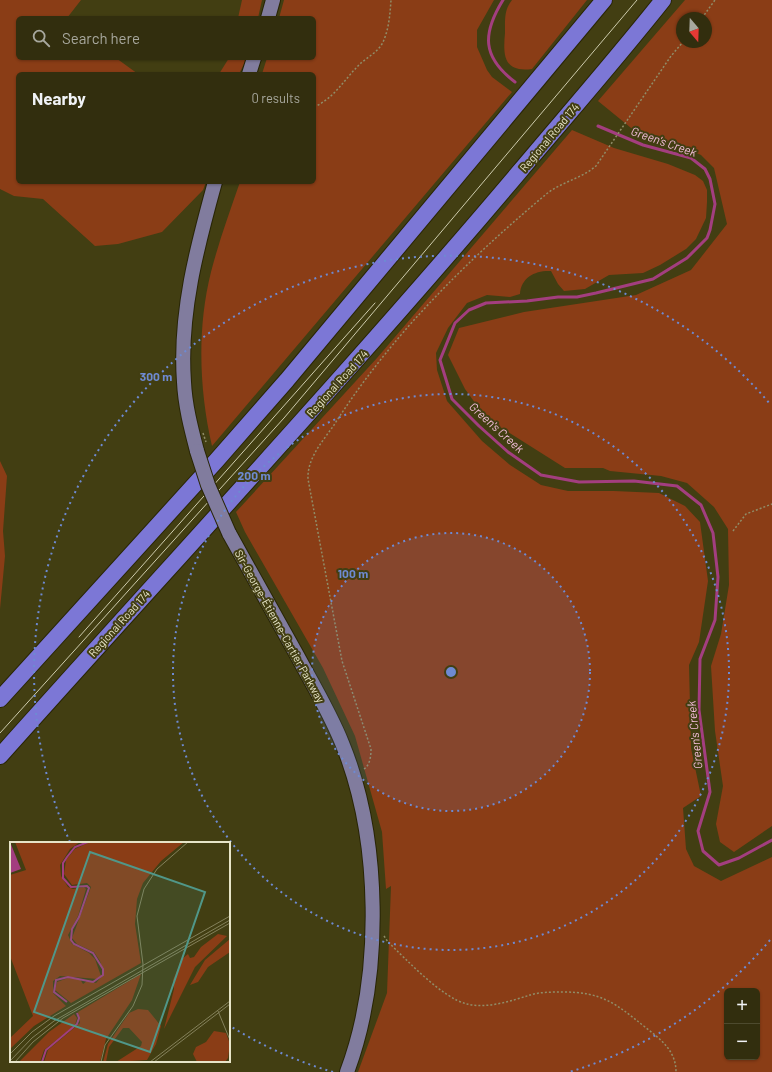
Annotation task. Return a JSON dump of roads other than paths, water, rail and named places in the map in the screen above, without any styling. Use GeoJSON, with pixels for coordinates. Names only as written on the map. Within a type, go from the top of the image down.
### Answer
{"type":"FeatureCollection","features":[{"type":"Feature","properties":{"kind":"highway"},"geometry":{"type":"LineString","coordinates":[[522,99],[539,68],[593,0]]}},
{"type":"Feature","properties":{"kind":"highway"},"geometry":{"type":"LineString","coordinates":[[0,699],[216,461],[356,298],[604,0]]}},
{"type":"Feature","properties":{"kind":"highway","name":"Regional Road 174"},"geometry":{"type":"LineString","coordinates":[[0,756],[182,553],[252,478],[430,278],[608,68],[663,0]]}},
{"type":"Feature","properties":{"kind":"main road"},"geometry":{"type":"LineString","coordinates":[[269,16],[273,0]]}},
{"type":"Feature","properties":{"kind":"main road"},"geometry":{"type":"LineString","coordinates":[[250,72],[253,60]]}},
{"type":"Feature","properties":{"kind":"main road","name":"Sir-George-Étienne-Cartier Parkway"},"geometry":{"type":"LineString","coordinates":[[214,184],[199,240],[186,308],[183,362],[184,383],[197,451],[208,484],[229,533],[325,707],[342,743],[356,786],[368,851],[373,926],[372,960],[365,1005],[347,1072]]}},
{"type":"Feature","properties":{"kind":"waterway","name":"Green's Creek"},"geometry":{"type":"LineString","coordinates":[[503,0],[491,24],[489,44],[491,54],[496,63],[504,73],[515,82]]}},
{"type":"Feature","properties":{"kind":"waterway","name":"Green's Creek"},"geometry":{"type":"LineString","coordinates":[[598,126],[643,145],[691,158],[705,169],[710,179],[715,204],[707,238],[687,258],[653,279],[577,297],[558,297],[527,301],[486,303],[469,310],[455,323],[440,360],[452,399],[508,452],[541,475],[579,482],[634,481],[677,486],[701,505],[713,533],[718,577],[715,620],[700,659],[699,710],[710,792],[698,831],[703,851],[719,865],[739,858],[772,840]]}},
{"type":"Feature","properties":{"kind":"tram line"},"geometry":{"type":"LineString","coordinates":[[0,733],[284,418],[637,0]]}},
{"type":"Feature","properties":{"kind":"tram line"},"geometry":{"type":"LineString","coordinates":[[79,637],[375,303]]}}]}
